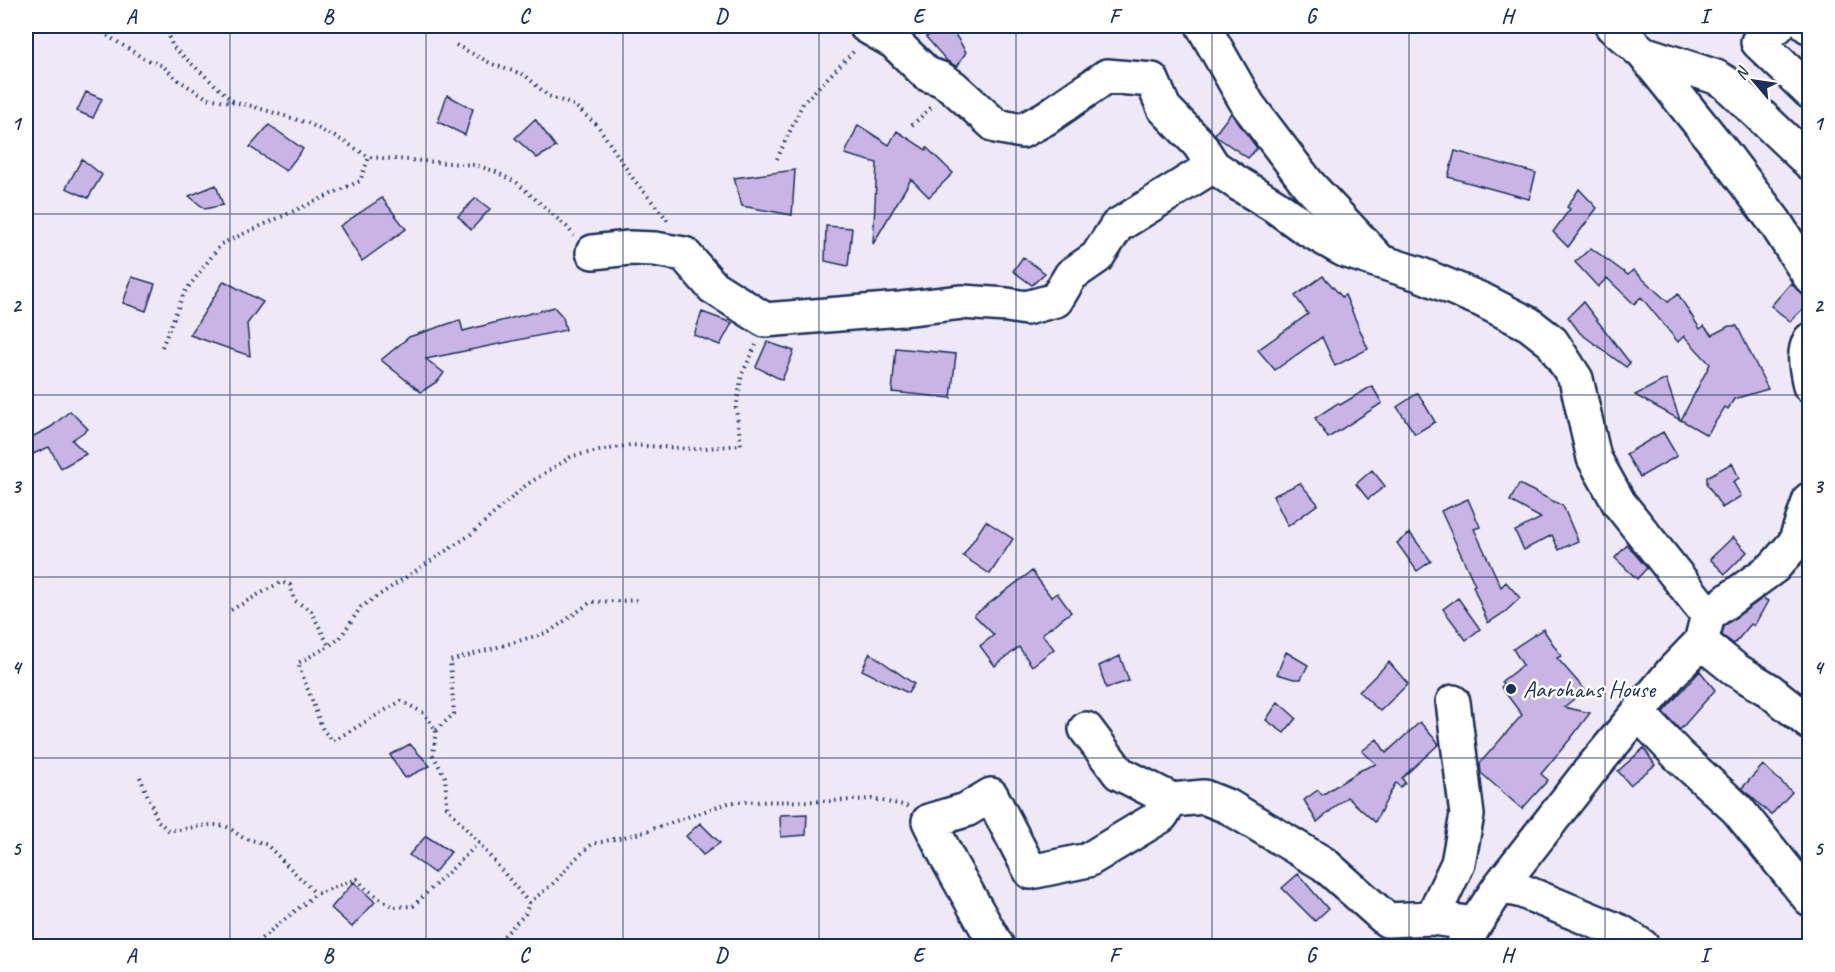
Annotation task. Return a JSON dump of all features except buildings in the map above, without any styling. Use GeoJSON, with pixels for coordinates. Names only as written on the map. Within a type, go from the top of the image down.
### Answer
{"type":"FeatureCollection","features":[{"type":"Feature","properties":{"kind":"street"},"geometry":{"type":"LineString","coordinates":[[1203,26],[1248,105],[1308,184],[1380,261]]}},
{"type":"Feature","properties":{"kind":"street"},"geometry":{"type":"LineString","coordinates":[[1612,26],[1643,54],[1724,154],[1775,222],[1809,277]]}},
{"type":"Feature","properties":{"kind":"street"},"geometry":{"type":"LineString","coordinates":[[1778,26],[1758,42],[1809,92]]}},
{"type":"Feature","properties":{"kind":"street"},"geometry":{"type":"LineString","coordinates":[[870,28],[894,42],[927,74],[953,87],[996,126],[1022,131],[1046,118],[1107,76],[1152,80],[1164,108],[1199,144],[1214,166],[1304,227],[1344,250],[1419,274],[1482,300],[1529,324],[1552,342],[1576,379],[1594,458],[1619,503],[1704,628],[1736,670],[1769,690],[1809,723]]}},
{"type":"Feature","properties":{"kind":"street"},"geometry":{"type":"LineString","coordinates":[[1643,54],[1716,77],[1809,163]]}},
{"type":"Feature","properties":{"kind":"street"},"geometry":{"type":"LineString","coordinates":[[593,252],[629,248],[655,249],[684,254],[713,287],[765,320],[962,302],[1026,308],[1056,300],[1071,275],[1097,256],[1117,226],[1214,166]]}},
{"type":"Feature","properties":{"kind":"street"},"geometry":{"type":"LineString","coordinates":[[1809,340],[1805,357],[1809,386]]}},
{"type":"Feature","properties":{"kind":"street"},"geometry":{"type":"LineString","coordinates":[[1086,729],[1119,773],[1172,800],[1204,797],[1229,807],[1324,864],[1387,920],[1432,918],[1469,935],[1500,886],[1704,628],[1774,567],[1795,543],[1809,499]]}},
{"type":"Feature","properties":{"kind":"street"},"geometry":{"type":"LineString","coordinates":[[1432,918],[1458,863],[1467,815],[1453,702]]}},
{"type":"Feature","properties":{"kind":"street"},"geometry":{"type":"LineString","coordinates":[[1638,713],[1678,755],[1737,809],[1809,898]]}},
{"type":"Feature","properties":{"kind":"street"},"geometry":{"type":"LineString","coordinates":[[997,946],[950,863],[929,820],[966,810],[991,795],[1031,872],[1088,860],[1161,816],[1172,800]]}},
{"type":"Feature","properties":{"kind":"street"},"geometry":{"type":"LineString","coordinates":[[1500,886],[1522,891],[1621,932],[1642,946]]}},
{"type":"Feature","properties":{"kind":"path"},"geometry":{"type":"LineString","coordinates":[[92,26],[143,58],[164,66],[178,80],[207,98],[236,103],[308,123],[369,157],[476,165],[494,171],[517,183],[567,227],[581,244],[593,252]]}},
{"type":"Feature","properties":{"kind":"path"},"geometry":{"type":"LineString","coordinates":[[164,26],[173,47],[236,103]]}},
{"type":"Feature","properties":{"kind":"path"},"geometry":{"type":"LineString","coordinates":[[777,159],[803,103],[870,28]]}},
{"type":"Feature","properties":{"kind":"path"},"geometry":{"type":"LineString","coordinates":[[456,45],[492,64],[525,75],[548,96],[574,105],[598,126],[634,180],[666,218],[684,254]]}},
{"type":"Feature","properties":{"kind":"path"},"geometry":{"type":"LineString","coordinates":[[162,347],[184,293],[221,244],[360,181],[369,157]]}},
{"type":"Feature","properties":{"kind":"path"},"geometry":{"type":"LineString","coordinates":[[436,730],[424,713],[401,701],[333,741],[323,730],[298,663],[340,638],[361,607],[470,535],[526,485],[572,456],[631,445],[695,449],[741,445],[735,408],[742,374],[765,320]]}},
{"type":"Feature","properties":{"kind":"path"},"geometry":{"type":"LineString","coordinates":[[231,610],[281,582],[290,585],[294,600],[311,611],[330,646]]}},
{"type":"Feature","properties":{"kind":"path"},"geometry":{"type":"LineString","coordinates":[[530,903],[447,807],[446,777],[433,754],[436,730],[454,714],[450,661],[549,632],[591,602],[640,600]]}},
{"type":"Feature","properties":{"kind":"path"},"geometry":{"type":"LineString","coordinates":[[140,777],[158,821],[168,830],[225,826],[244,838],[267,845],[316,894]]}},
{"type":"Feature","properties":{"kind":"path"},"geometry":{"type":"LineString","coordinates":[[494,946],[525,914],[530,903],[555,882],[592,844],[641,832],[731,802],[872,799],[909,807],[929,820]]}},
{"type":"Feature","properties":{"kind":"path"},"geometry":{"type":"LineString","coordinates":[[252,946],[316,894],[357,879],[393,907],[413,906],[479,843]]}},
{"type":"Feature","properties":{"kind":"place","name":"Aarohans House"},"geometry":{"type":"Point","coordinates":[1511,689]}}]}
